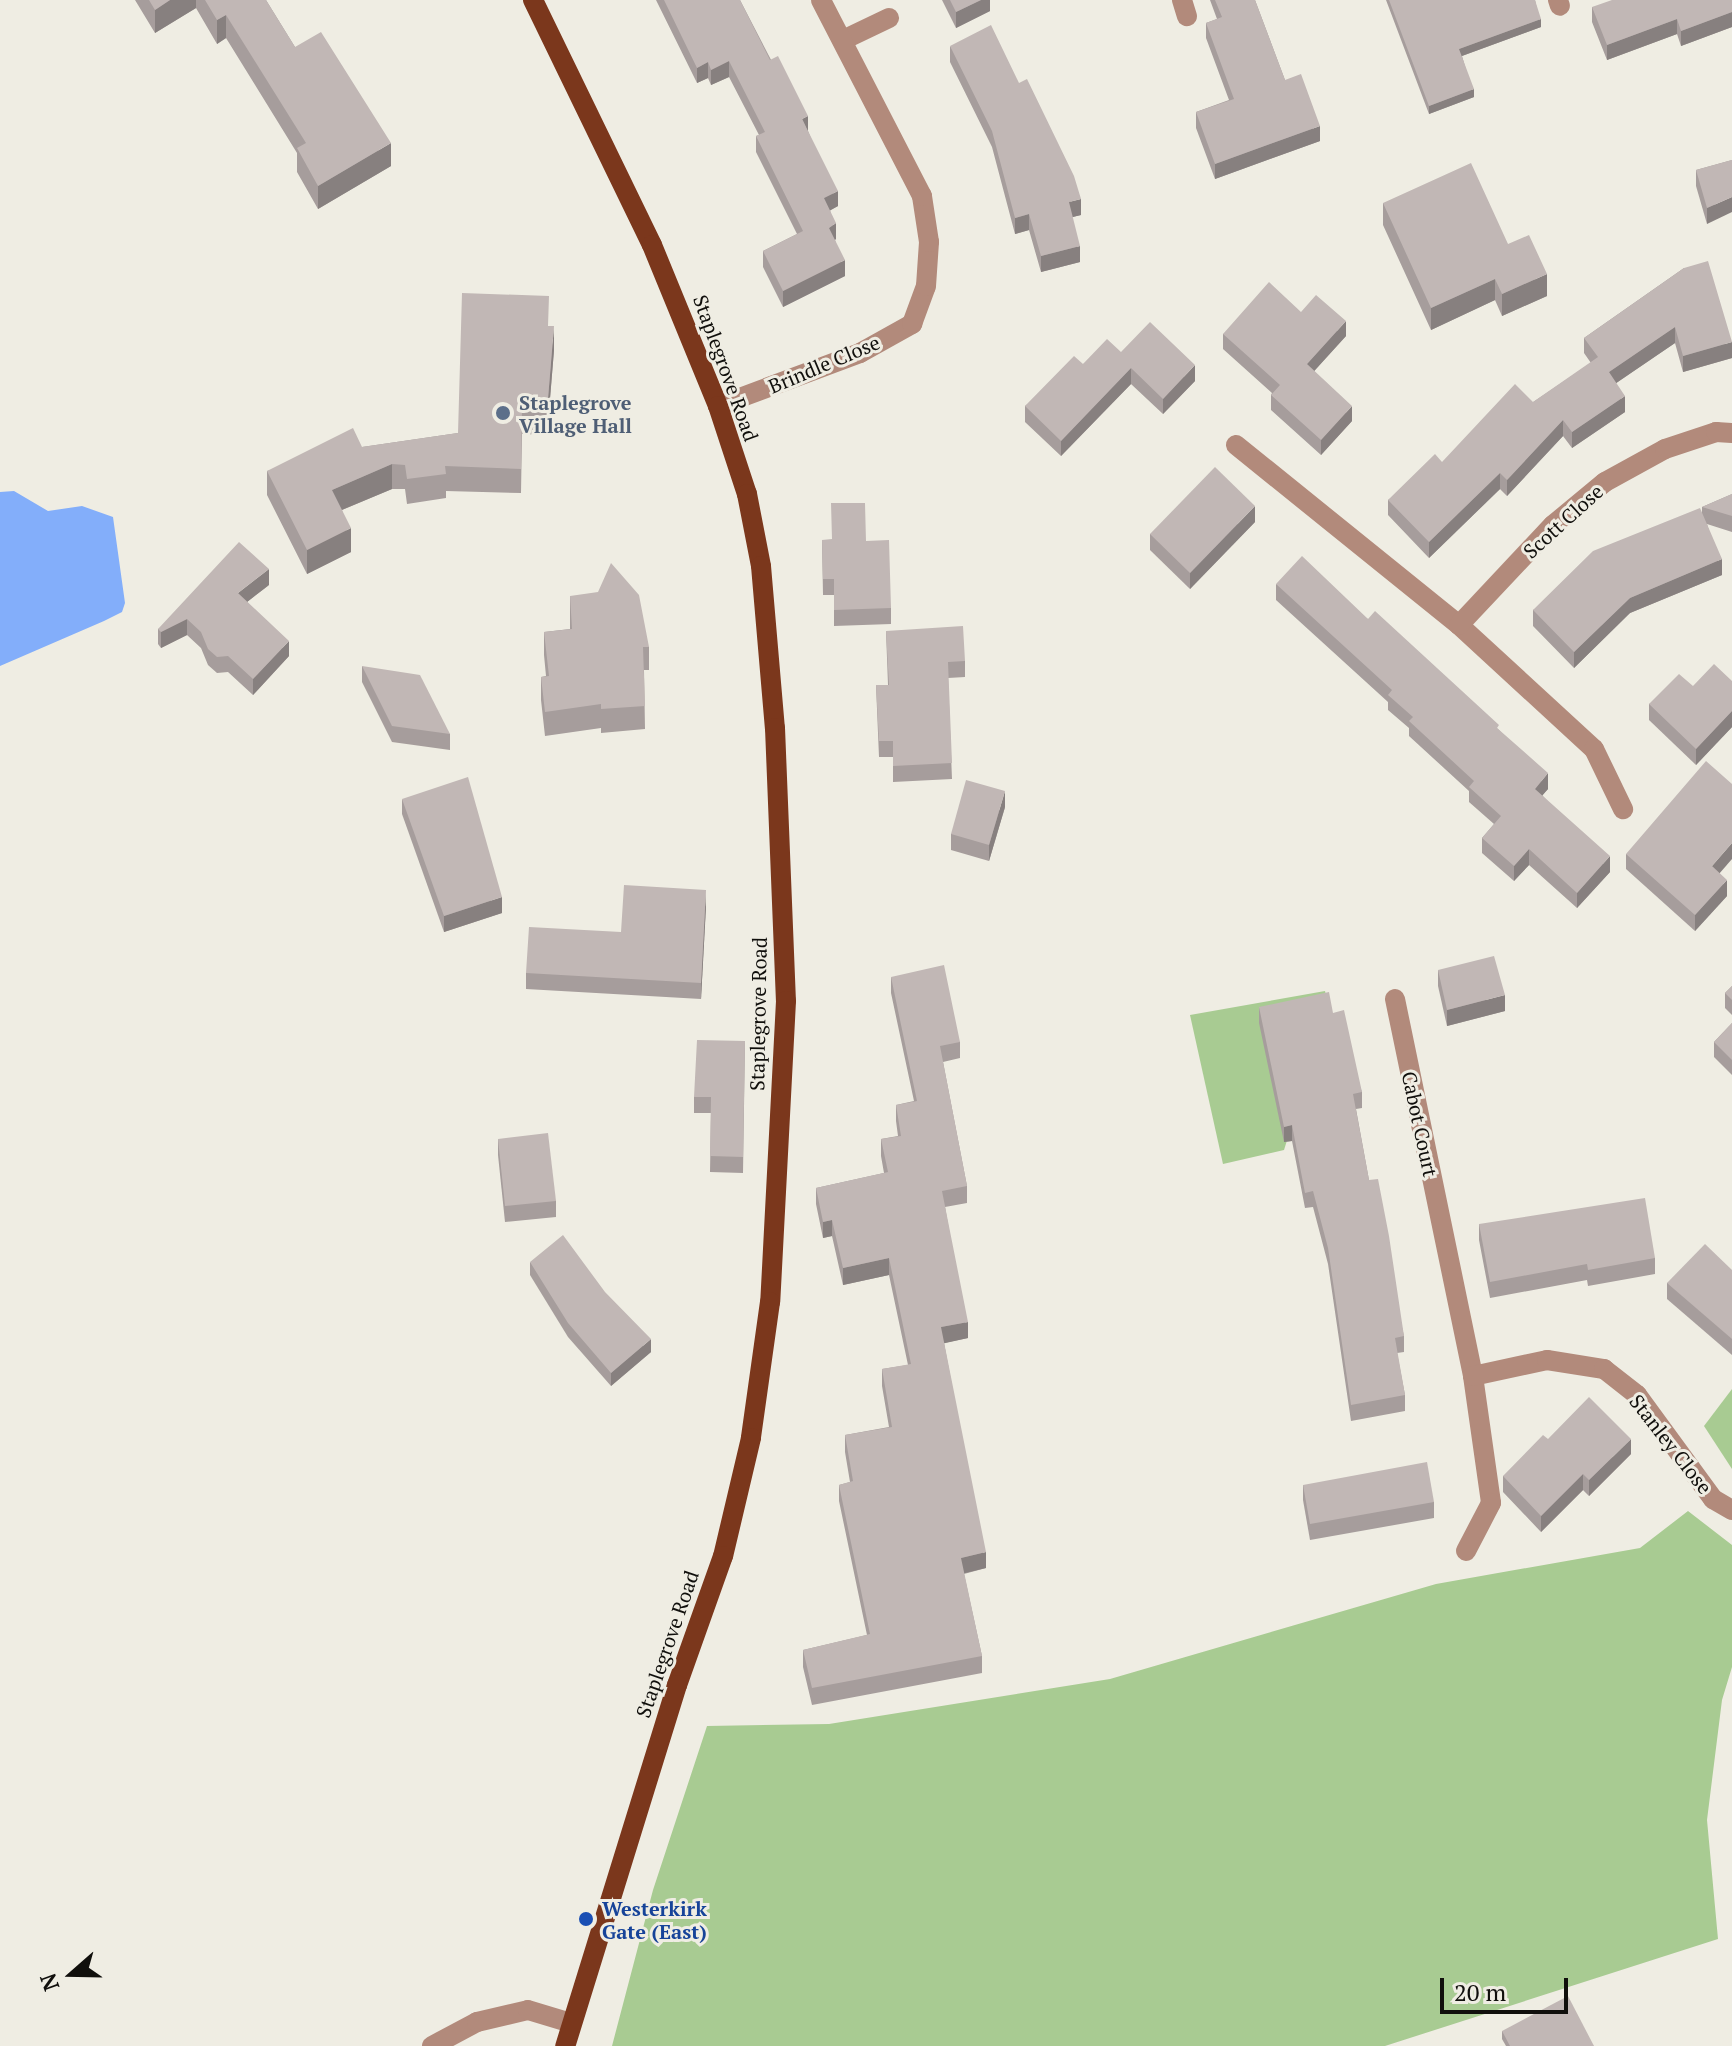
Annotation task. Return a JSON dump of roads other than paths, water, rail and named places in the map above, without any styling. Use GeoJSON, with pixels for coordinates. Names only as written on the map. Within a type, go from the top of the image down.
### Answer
{"type":"FeatureCollection","features":[{"type":"Feature","properties":{"kind":"main road","name":"Staplegrove Road"},"geometry":{"type":"LineString","coordinates":[[533,0],[652,245],[718,406],[747,494],[761,566],[775,728],[786,1001],[770,1302],[751,1438],[723,1556],[565,2046]]}},
{"type":"Feature","properties":{"kind":"street","name":"Brindle Close"},"geometry":{"type":"LineString","coordinates":[[718,406],[860,353],[912,324],[926,286],[929,242],[922,196],[821,0]]}},
{"type":"Feature","properties":{"kind":"street"},"geometry":{"type":"LineString","coordinates":[[843,40],[889,18]]}},
{"type":"Feature","properties":{"kind":"street","name":"Scott Close"},"geometry":{"type":"LineString","coordinates":[[1459,625],[1553,525],[1605,482],[1665,449],[1716,432],[1732,433]]}},
{"type":"Feature","properties":{"kind":"street"},"geometry":{"type":"LineString","coordinates":[[1236,445],[1459,625],[1594,749],[1623,809]]}},
{"type":"Feature","properties":{"kind":"street","name":"Cabot Court"},"geometry":{"type":"LineString","coordinates":[[1395,999],[1473,1376]]}},
{"type":"Feature","properties":{"kind":"street","name":"Stanley Close"},"geometry":{"type":"LineString","coordinates":[[1473,1376],[1547,1360],[1604,1369],[1637,1395],[1713,1499],[1732,1510]]}},
{"type":"Feature","properties":{"kind":"street"},"geometry":{"type":"LineString","coordinates":[[1466,1551],[1491,1503],[1473,1376]]}},
{"type":"Feature","properties":{"kind":"street"},"geometry":{"type":"LineString","coordinates":[[432,2046],[477,2022],[528,2010],[571,2023]]}},
{"type":"Feature","properties":{"kind":"water"},"geometry":{"type":"Polygon","coordinates":[[[14,491],[48,511],[82,506],[113,517],[125,603],[122,612],[0,666],[0,492],[14,491]]]}},
{"type":"Feature","properties":{"kind":"place","name":"Staplegrove Village Hall"},"geometry":{"type":"Point","coordinates":[503,413]}},
{"type":"Feature","properties":{"kind":"place","name":"Westerkirk Gate (East)"},"geometry":{"type":"Point","coordinates":[586,1919]}}]}
